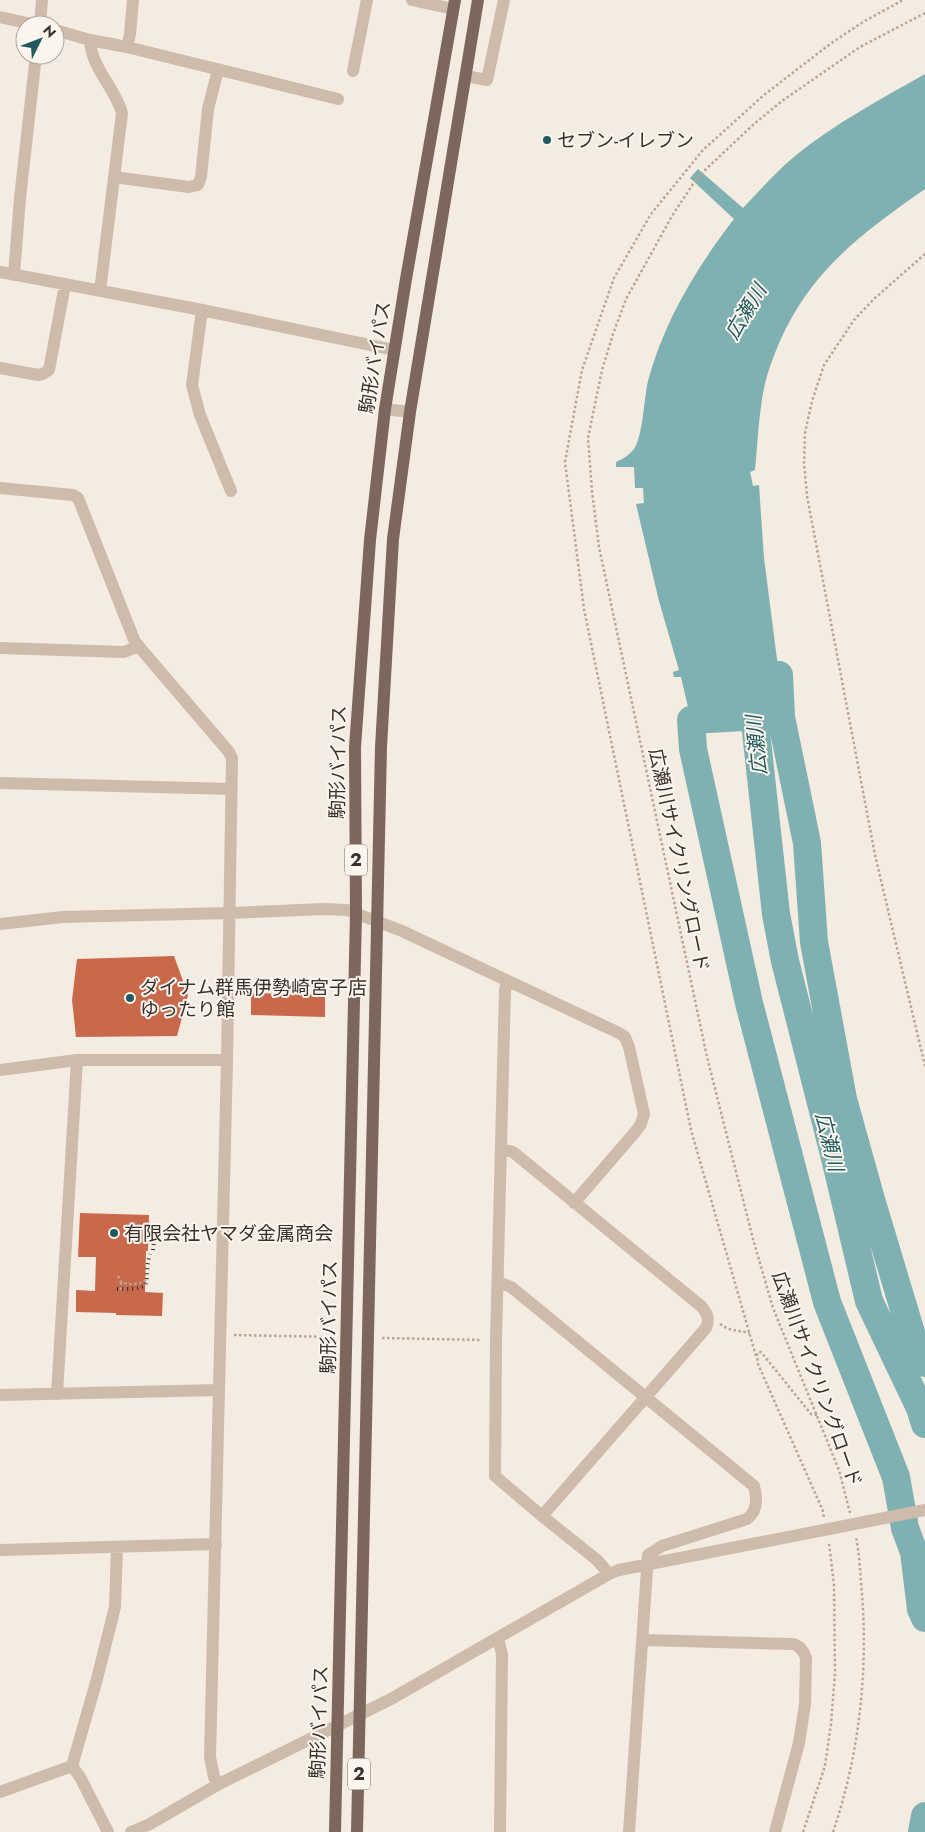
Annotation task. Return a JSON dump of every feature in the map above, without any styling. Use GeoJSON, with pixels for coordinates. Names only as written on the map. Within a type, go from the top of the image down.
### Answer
{"type":"FeatureCollection","features":[{"type":"Feature","properties":{"kind":"main road","name":"2"},"geometry":{"type":"LineString","coordinates":[[358,1832],[381,747],[392,548],[410,412],[435,252],[478,0]]}},
{"type":"Feature","properties":{"kind":"main road","name":"駒形バイパス"},"geometry":{"type":"LineString","coordinates":[[335,1832],[356,914],[355,747],[370,540],[385,409],[454,5]]}},
{"type":"Feature","properties":{"kind":"street"},"geometry":{"type":"LineString","coordinates":[[41,15],[42,0]]}},
{"type":"Feature","properties":{"kind":"street"},"geometry":{"type":"LineString","coordinates":[[127,47],[133,0]]}},
{"type":"Feature","properties":{"kind":"street"},"geometry":{"type":"LineString","coordinates":[[354,71],[367,0]]}},
{"type":"Feature","properties":{"kind":"street"},"geometry":{"type":"LineString","coordinates":[[412,0],[454,5]]}},
{"type":"Feature","properties":{"kind":"street"},"geometry":{"type":"LineString","coordinates":[[466,76],[487,80],[504,0]]}},
{"type":"Feature","properties":{"kind":"street"},"geometry":{"type":"LineString","coordinates":[[0,17],[15,20]]}},
{"type":"Feature","properties":{"kind":"street"},"geometry":{"type":"LineString","coordinates":[[65,33],[338,99]]}},
{"type":"Feature","properties":{"kind":"street"},"geometry":{"type":"LineString","coordinates":[[90,40],[90,50],[94,60],[120,105],[122,113],[100,291]]}},
{"type":"Feature","properties":{"kind":"street"},"geometry":{"type":"LineString","coordinates":[[14,275],[20,198],[35,65]]}},
{"type":"Feature","properties":{"kind":"street"},"geometry":{"type":"LineString","coordinates":[[114,177],[189,186],[198,185],[201,177],[208,109],[218,70]]}},
{"type":"Feature","properties":{"kind":"street"},"geometry":{"type":"LineString","coordinates":[[0,272],[202,310],[394,350]]}},
{"type":"Feature","properties":{"kind":"street"},"geometry":{"type":"LineString","coordinates":[[0,368],[38,376],[49,370],[65,284]]}},
{"type":"Feature","properties":{"kind":"street"},"geometry":{"type":"LineString","coordinates":[[202,310],[192,385],[200,415],[231,491]]}},
{"type":"Feature","properties":{"kind":"street"},"geometry":{"type":"LineString","coordinates":[[385,409],[410,412]]}},
{"type":"Feature","properties":{"kind":"street"},"geometry":{"type":"LineString","coordinates":[[0,488],[73,495],[78,498],[133,637],[229,752],[232,764],[210,1756],[214,1777],[219,1784]]}},
{"type":"Feature","properties":{"kind":"street"},"geometry":{"type":"LineString","coordinates":[[0,648],[124,652],[139,646]]}},
{"type":"Feature","properties":{"kind":"street"},"geometry":{"type":"LineString","coordinates":[[0,783],[232,789]]}},
{"type":"Feature","properties":{"kind":"street"},"geometry":{"type":"LineString","coordinates":[[0,924],[63,917],[230,913],[324,908],[348,910],[378,921],[619,1033],[625,1037],[629,1047],[644,1114],[643,1119],[636,1131],[574,1203]]}},
{"type":"Feature","properties":{"kind":"street"},"geometry":{"type":"LineString","coordinates":[[508,982],[505,990],[496,1340],[495,1476],[597,1560],[609,1574]]}},
{"type":"Feature","properties":{"kind":"street"},"geometry":{"type":"LineString","coordinates":[[0,1070],[77,1060],[226,1060]]}},
{"type":"Feature","properties":{"kind":"street"},"geometry":{"type":"LineString","coordinates":[[57,1394],[77,1060]]}},
{"type":"Feature","properties":{"kind":"street"},"geometry":{"type":"LineString","coordinates":[[502,1149],[513,1152],[701,1306],[706,1312],[708,1322],[706,1328],[542,1516]]}},
{"type":"Feature","properties":{"kind":"street"},"geometry":{"type":"LineString","coordinates":[[498,1282],[511,1287],[754,1486],[756,1502],[754,1511],[747,1519],[662,1546],[648,1555],[644,1640],[629,1832]]}},
{"type":"Feature","properties":{"kind":"street"},"geometry":{"type":"LineString","coordinates":[[0,1395],[219,1390]]}},
{"type":"Feature","properties":{"kind":"street"},"geometry":{"type":"LineString","coordinates":[[131,1832],[149,1829],[219,1784],[360,1716],[609,1574],[619,1570],[925,1510]]}},
{"type":"Feature","properties":{"kind":"street"},"geometry":{"type":"LineString","coordinates":[[0,1550],[216,1544]]}},
{"type":"Feature","properties":{"kind":"street"},"geometry":{"type":"LineString","coordinates":[[72,1766],[115,1607],[117,1547]]}},
{"type":"Feature","properties":{"kind":"street"},"geometry":{"type":"LineString","coordinates":[[498,1639],[502,1654],[500,1832]]}},
{"type":"Feature","properties":{"kind":"street"},"geometry":{"type":"LineString","coordinates":[[644,1640],[794,1644],[804,1652],[806,1658],[805,1704],[799,1743],[775,1832]]}},
{"type":"Feature","properties":{"kind":"street"},"geometry":{"type":"LineString","coordinates":[[0,1792],[72,1766]]}},
{"type":"Feature","properties":{"kind":"street"},"geometry":{"type":"LineString","coordinates":[[72,1766],[80,1777],[108,1832]]}},
{"type":"Feature","properties":{"kind":"path"},"geometry":{"type":"LineString","coordinates":[[803,1832],[825,1766],[831,1724],[835,1674],[834,1585],[830,1528],[758,1364],[692,1130],[584,609],[565,462],[582,370],[614,278],[651,214],[703,150],[764,95],[830,44],[863,22],[902,0]]}},
{"type":"Feature","properties":{"kind":"path","name":"広瀬川サイクリングロード"},"geometry":{"type":"LineString","coordinates":[[852,1521],[839,1470],[773,1308],[753,1239],[707,1058],[599,547],[588,438],[602,370],[626,299],[646,261],[693,184],[754,124],[782,102],[860,47],[925,13]]}},
{"type":"Feature","properties":{"kind":"path"},"geometry":{"type":"LineString","coordinates":[[925,254],[874,299],[854,320],[824,365],[812,401],[805,433],[804,463],[808,496],[875,855],[925,1066]]}},
{"type":"Feature","properties":{"kind":"path"},"geometry":{"type":"LineString","coordinates":[[118,1276],[121,1282],[121,1290]]}},
{"type":"Feature","properties":{"kind":"path"},"geometry":{"type":"LineString","coordinates":[[121,1282],[136,1284],[147,1279]]}},
{"type":"Feature","properties":{"kind":"path"},"geometry":{"type":"LineString","coordinates":[[708,1322],[722,1324],[728,1329],[750,1333]]}},
{"type":"Feature","properties":{"kind":"path"},"geometry":{"type":"LineString","coordinates":[[220,1335],[347,1338]]}},
{"type":"Feature","properties":{"kind":"path"},"geometry":{"type":"LineString","coordinates":[[368,1338],[496,1340]]}},
{"type":"Feature","properties":{"kind":"path"},"geometry":{"type":"LineString","coordinates":[[756,1356],[757,1353],[761,1352],[811,1414],[817,1415]]}},
{"type":"Feature","properties":{"kind":"path"},"geometry":{"type":"LineString","coordinates":[[833,1832],[852,1760],[864,1667],[865,1623],[858,1548],[854,1530]]}},
{"type":"Feature","properties":{"kind":"water"},"geometry":{"type":"Polygon","coordinates":[[[925,74],[925,189],[872,227],[849,247],[810,290],[793,315],[779,343],[764,387],[755,470],[750,472],[753,486],[759,485],[764,558],[779,675],[744,717],[691,720],[681,677],[674,677],[673,672],[679,670],[659,601],[636,504],[644,503],[643,488],[635,488],[634,467],[616,467],[616,462],[630,453],[637,443],[648,381],[672,316],[707,256],[734,219],[690,178],[698,169],[743,208],[781,168],[810,144],[858,112],[925,74]]]}},
{"type":"Feature","properties":{"kind":"building","name":"ダイナム群馬伊勢崎宮子店 ゆったり館"},"geometry":{"type":"Polygon","coordinates":[[[174,956],[188,995],[177,1036],[76,1037],[72,1000],[77,959],[174,956]]]}},
{"type":"Feature","properties":{"kind":"building"},"geometry":{"type":"Polygon","coordinates":[[[251,993],[325,995],[325,1017],[251,1015],[251,993]]]}},
{"type":"Feature","properties":{"kind":"building"},"geometry":{"type":"Polygon","coordinates":[[[80,1213],[149,1215],[145,1292],[163,1293],[162,1316],[76,1312],[76,1290],[95,1291],[96,1257],[78,1257],[80,1213]]]}},
{"type":"Feature","properties":{"kind":"waterway","name":"広瀬川"},"geometry":{"type":"LineString","coordinates":[[745,671],[752,695],[776,914],[785,961],[869,1301],[920,1408],[925,1424]]}},
{"type":"Feature","properties":{"kind":"waterway"},"geometry":{"type":"LineString","coordinates":[[779,675],[744,717],[691,720],[693,749],[749,1003],[827,1302],[896,1477],[905,1528],[914,1552],[921,1609],[925,1607],[921,1609],[925,1618]]}},
{"type":"Feature","properties":{"kind":"waterway"},"geometry":{"type":"LineString","coordinates":[[779,675],[781,717],[807,843],[814,942],[843,1099],[912,1336],[925,1363]]}},
{"type":"Feature","properties":{"kind":"waterway"},"geometry":{"type":"LineString","coordinates":[[922,1832],[925,1816]]}},
{"type":"Feature","properties":{"kind":"railway"},"geometry":{"type":"LineString","coordinates":[[153,1250],[155,1232]]}},
{"type":"Feature","properties":{"kind":"railway"},"geometry":{"type":"LineString","coordinates":[[117,1289],[144,1286],[150,1254]]}},
{"type":"Feature","properties":{"kind":"place","name":"セブン-イレブン"},"geometry":{"type":"Point","coordinates":[547,140]}},
{"type":"Feature","properties":{"kind":"place","name":"ダイナム群馬伊勢崎宮子店 ゆったり館"},"geometry":{"type":"Point","coordinates":[130,998]}},
{"type":"Feature","properties":{"kind":"place","name":"有限会社ヤマダ金属商会"},"geometry":{"type":"Point","coordinates":[114,1233]}}]}
